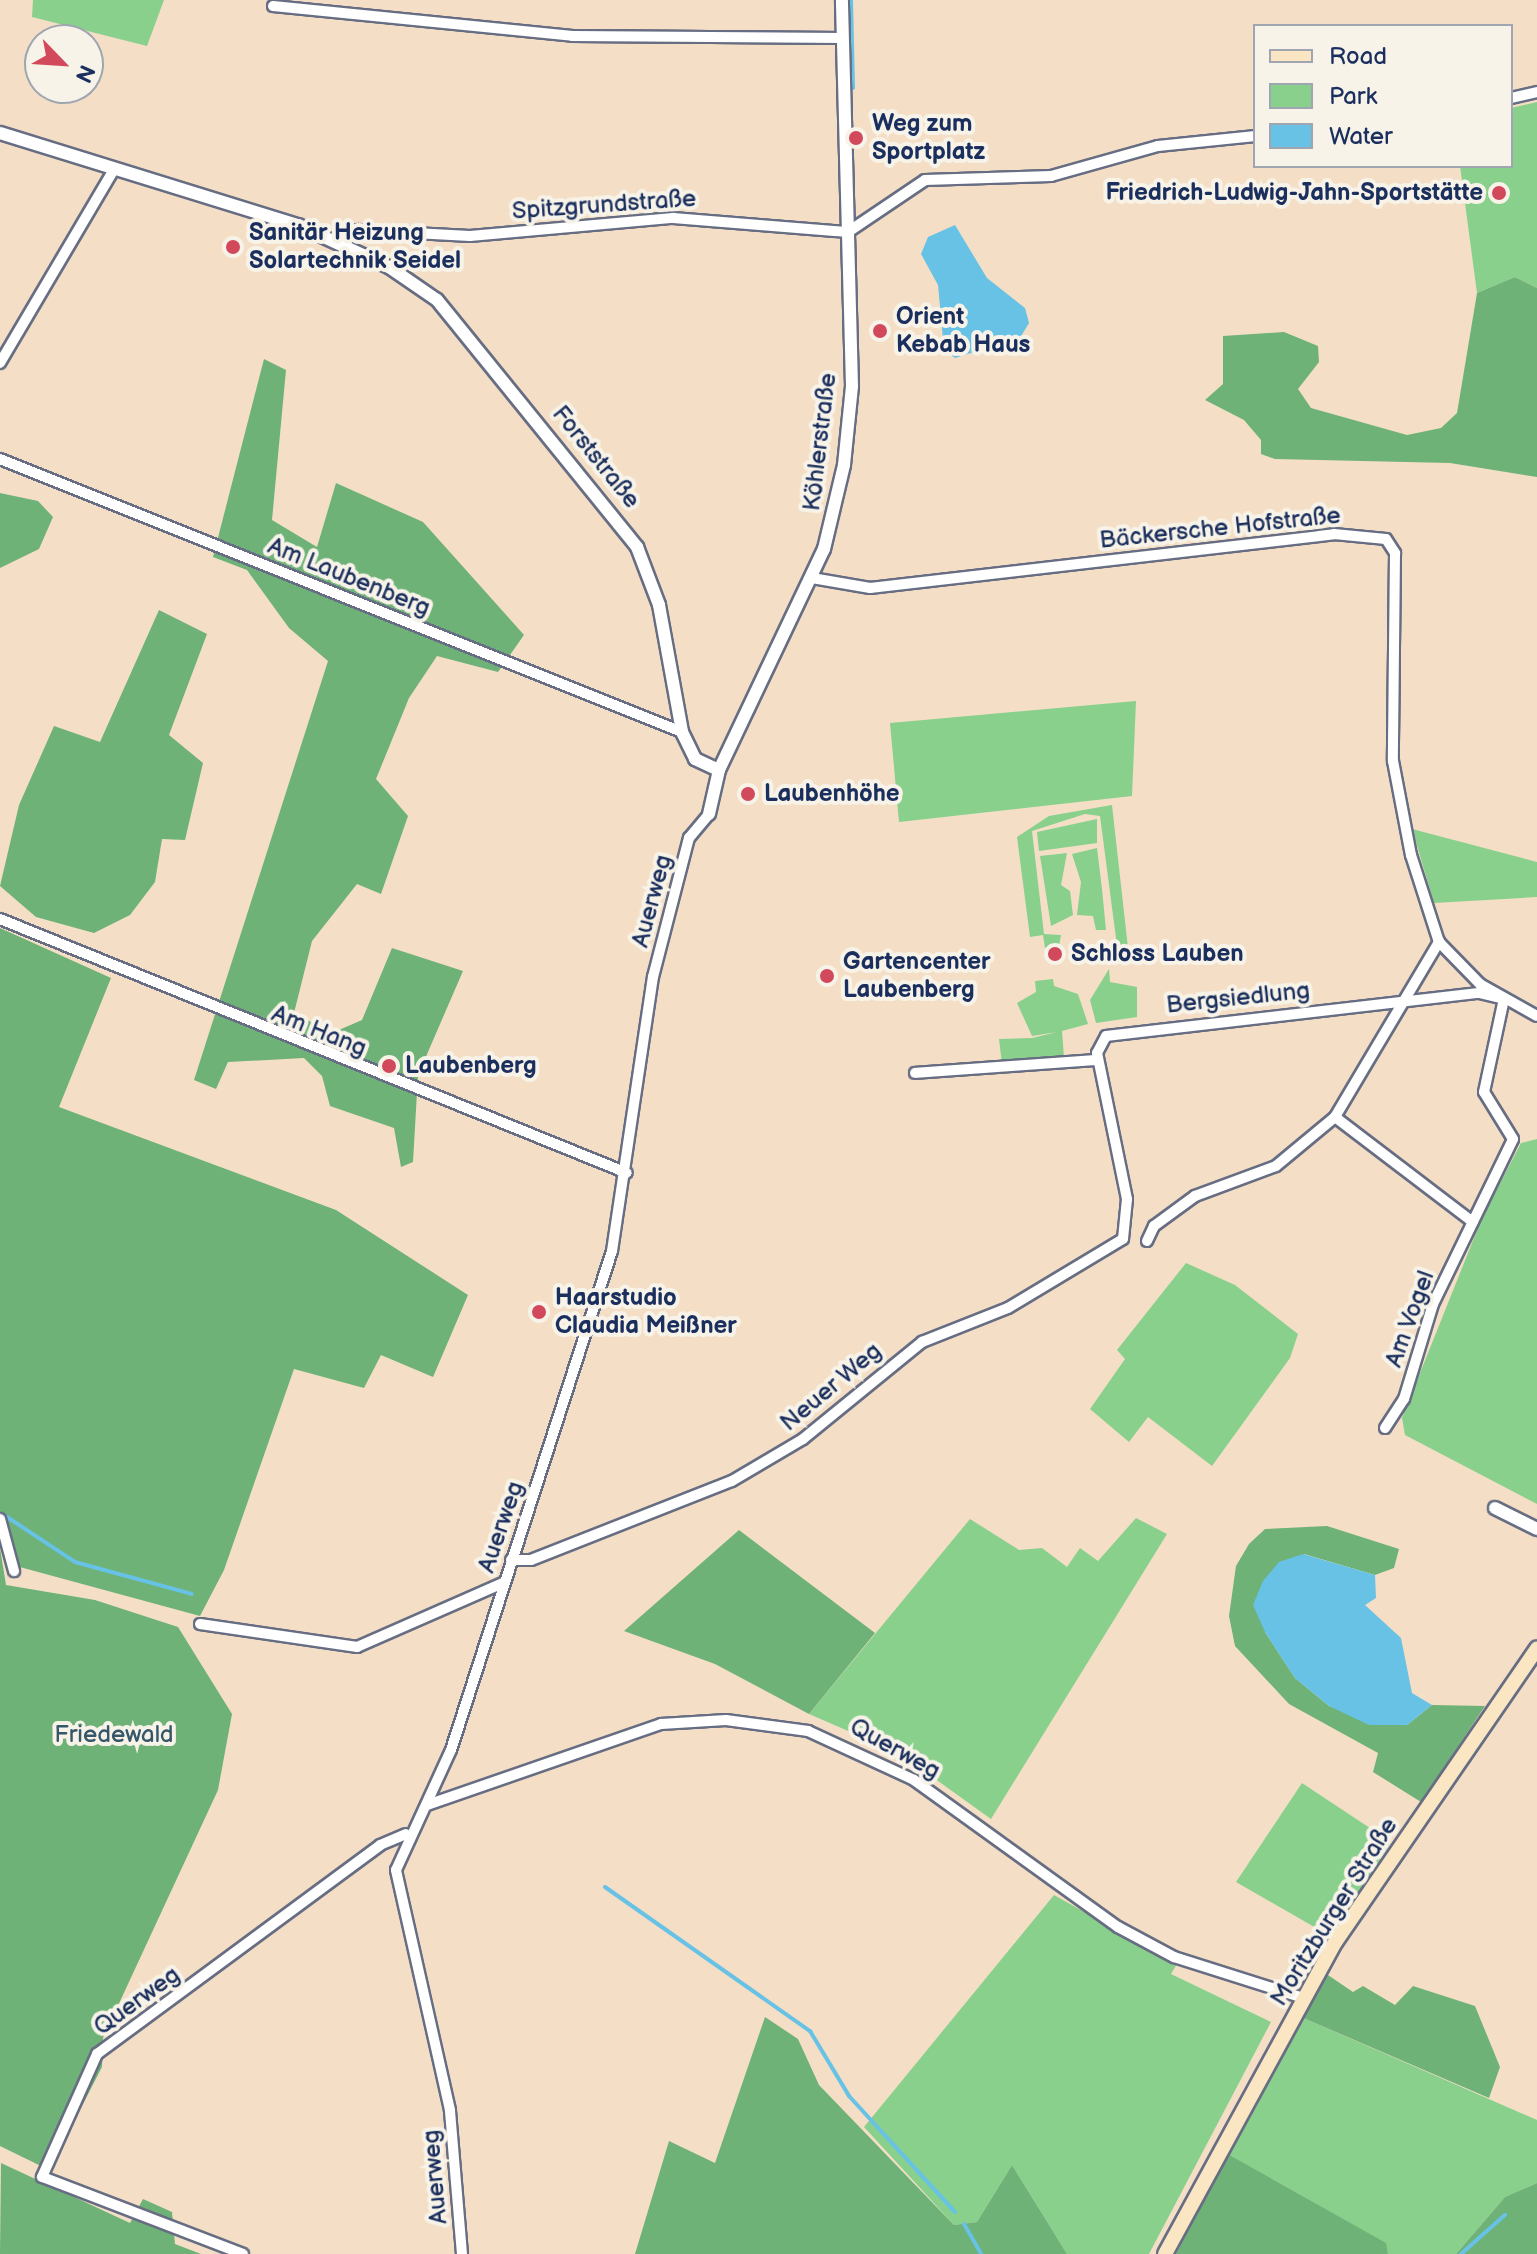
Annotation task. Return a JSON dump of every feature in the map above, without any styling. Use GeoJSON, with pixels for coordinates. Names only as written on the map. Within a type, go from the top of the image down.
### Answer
{"type":"FeatureCollection","features":[{"type":"Feature","properties":{"kind":"main road","name":"Moritzburger Straße"},"geometry":{"type":"LineString","coordinates":[[1165,2254],[1303,1998],[1537,1648]]}},
{"type":"Feature","properties":{"kind":"street","name":"Köhlerstraße"},"geometry":{"type":"LineString","coordinates":[[709,814],[719,770],[812,578],[833,519],[851,408],[842,0]]}},
{"type":"Feature","properties":{"kind":"street"},"geometry":{"type":"LineString","coordinates":[[273,6],[556,35],[843,38]]}},
{"type":"Feature","properties":{"kind":"street"},"geometry":{"type":"LineString","coordinates":[[1513,98],[1537,92]]}},
{"type":"Feature","properties":{"kind":"street","name":"Spitzgrundstraße"},"geometry":{"type":"LineString","coordinates":[[0,133],[332,239],[358,230],[470,236],[673,218],[848,232]]}},
{"type":"Feature","properties":{"kind":"street"},"geometry":{"type":"LineString","coordinates":[[848,232],[925,180],[977,173],[1051,176],[1158,146],[1253,136]]}},
{"type":"Feature","properties":{"kind":"street"},"geometry":{"type":"LineString","coordinates":[[0,363],[113,171]]}},
{"type":"Feature","properties":{"kind":"street","name":"Forststraße"},"geometry":{"type":"LineString","coordinates":[[332,239],[402,275],[447,310],[627,531],[659,605],[682,732],[695,759],[719,770]]}},
{"type":"Feature","properties":{"kind":"street","name":"Am Laubenberg"},"geometry":{"type":"LineString","coordinates":[[0,459],[682,732]]}},
{"type":"Feature","properties":{"kind":"street","name":"Bäckersche Hofstraße"},"geometry":{"type":"LineString","coordinates":[[812,578],[870,588],[1334,534],[1386,539],[1395,553],[1393,761],[1411,855],[1439,942]]}},
{"type":"Feature","properties":{"kind":"street","name":"Auerweg"},"geometry":{"type":"LineString","coordinates":[[462,2254],[450,2110],[396,1870],[406,1834],[427,1805],[612,1251],[627,1173],[653,977],[689,838],[709,814]]}},
{"type":"Feature","properties":{"kind":"street","name":"Am Hang"},"geometry":{"type":"LineString","coordinates":[[0,919],[627,1173]]}},
{"type":"Feature","properties":{"kind":"street"},"geometry":{"type":"LineString","coordinates":[[1147,1241],[1154,1226],[1195,1196],[1276,1166],[1335,1117],[1439,942],[1504,999]]}},
{"type":"Feature","properties":{"kind":"street"},"geometry":{"type":"LineString","coordinates":[[1401,1002],[1479,993],[1504,999],[1537,1016]]}},
{"type":"Feature","properties":{"kind":"street","name":"Am Vogel"},"geometry":{"type":"LineString","coordinates":[[1385,1428],[1400,1411],[1433,1304],[1513,1139],[1484,1092],[1504,999]]}},
{"type":"Feature","properties":{"kind":"street","name":"Bergsiedlung"},"geometry":{"type":"LineString","coordinates":[[1098,1060],[1102,1040],[1126,1029],[1401,1002]]}},
{"type":"Feature","properties":{"kind":"street"},"geometry":{"type":"LineString","coordinates":[[915,1073],[1098,1060]]}},
{"type":"Feature","properties":{"kind":"street","name":"Neuer Weg"},"geometry":{"type":"LineString","coordinates":[[511,1560],[531,1560],[732,1481],[803,1439],[922,1342],[1008,1308],[1123,1239],[1127,1199],[1098,1060]]}},
{"type":"Feature","properties":{"kind":"street"},"geometry":{"type":"LineString","coordinates":[[1335,1117],[1473,1222]]}},
{"type":"Feature","properties":{"kind":"street"},"geometry":{"type":"LineString","coordinates":[[1495,1508],[1537,1529]]}},
{"type":"Feature","properties":{"kind":"street"},"geometry":{"type":"LineString","coordinates":[[0,1519],[14,1571]]}},
{"type":"Feature","properties":{"kind":"street"},"geometry":{"type":"LineString","coordinates":[[200,1624],[357,1647],[503,1583]]}},
{"type":"Feature","properties":{"kind":"street","name":"Querweg"},"geometry":{"type":"LineString","coordinates":[[427,1805],[661,1724],[726,1720],[808,1731],[914,1780],[1118,1927],[1174,1957],[1303,1998]]}},
{"type":"Feature","properties":{"kind":"street","name":"Querweg"},"geometry":{"type":"LineString","coordinates":[[243,2254],[42,2177],[97,2054],[380,1845],[406,1834]]}},
{"type":"Feature","properties":{"kind":"green space"},"geometry":{"type":"Polygon","coordinates":[[[33,0],[164,0],[147,46],[104,35],[104,24],[60,24],[32,17],[33,0]]]}},
{"type":"Feature","properties":{"kind":"green space","name":"Friedrich-Ludwig-Jahn-Sportstätte"},"geometry":{"type":"Polygon","coordinates":[[[1537,102],[1537,288],[1515,277],[1477,293],[1460,168],[1513,168],[1513,108],[1537,102]]]}},
{"type":"Feature","properties":{"kind":"green space"},"geometry":{"type":"Polygon","coordinates":[[[1515,277],[1537,288],[1537,477],[1450,463],[1275,459],[1261,454],[1261,440],[1244,420],[1205,400],[1223,384],[1223,336],[1284,332],[1318,346],[1319,362],[1298,389],[1311,408],[1407,435],[1441,428],[1457,413],[1477,293],[1515,277]]]}},
{"type":"Feature","properties":{"kind":"green space"},"geometry":{"type":"Polygon","coordinates":[[[264,359],[286,370],[272,520],[317,547],[336,483],[423,522],[524,635],[498,672],[437,656],[409,698],[376,779],[408,816],[381,894],[357,884],[312,941],[294,1013],[332,1033],[362,1020],[392,948],[463,971],[418,1075],[413,1162],[401,1167],[394,1128],[330,1106],[322,1076],[304,1058],[228,1062],[216,1089],[194,1080],[328,661],[289,628],[247,570],[213,557],[264,359]]]}},
{"type":"Feature","properties":{"kind":"green space"},"geometry":{"type":"Polygon","coordinates":[[[0,493],[38,501],[53,517],[39,549],[0,568],[0,493]]]}},
{"type":"Feature","properties":{"kind":"green space"},"geometry":{"type":"Polygon","coordinates":[[[159,610],[207,634],[169,735],[203,763],[185,840],[162,839],[155,882],[130,915],[94,933],[36,917],[0,886],[19,805],[54,726],[100,742],[159,610]]]}},
{"type":"Feature","properties":{"kind":"green space"},"geometry":{"type":"Polygon","coordinates":[[[1136,701],[1132,796],[899,822],[890,723],[1136,701]]]}},
{"type":"Feature","properties":{"kind":"green space"},"geometry":{"type":"Polygon","coordinates":[[[1112,805],[1128,948],[1111,950],[1116,938],[1100,816],[1085,814],[1032,831],[1044,934],[1061,935],[1059,946],[1045,948],[1043,935],[1030,937],[1017,837],[1049,816],[1112,805]]]}},
{"type":"Feature","properties":{"kind":"green space"},"geometry":{"type":"Polygon","coordinates":[[[1097,819],[1097,843],[1039,851],[1037,832],[1097,819]]]}},
{"type":"Feature","properties":{"kind":"green space"},"geometry":{"type":"Polygon","coordinates":[[[1412,829],[1537,862],[1537,897],[1434,903],[1412,829]]]}},
{"type":"Feature","properties":{"kind":"green space"},"geometry":{"type":"Polygon","coordinates":[[[1097,848],[1106,930],[1096,930],[1093,916],[1077,915],[1081,882],[1072,854],[1097,848]]]}},
{"type":"Feature","properties":{"kind":"green space"},"geometry":{"type":"Polygon","coordinates":[[[1067,853],[1061,885],[1070,891],[1073,915],[1051,926],[1040,856],[1067,853]]]}},
{"type":"Feature","properties":{"kind":"green space"},"geometry":{"type":"Polygon","coordinates":[[[0,928],[111,978],[59,1107],[336,1210],[468,1295],[433,1377],[381,1355],[364,1388],[294,1369],[224,1570],[200,1616],[16,1566],[0,1512],[0,928]]]}},
{"type":"Feature","properties":{"kind":"green space"},"geometry":{"type":"Polygon","coordinates":[[[1109,969],[1110,982],[1137,987],[1137,1017],[1096,1023],[1090,1000],[1109,969]]]}},
{"type":"Feature","properties":{"kind":"green space"},"geometry":{"type":"Polygon","coordinates":[[[1053,979],[1054,986],[1078,994],[1088,1024],[1062,1031],[1064,1058],[1002,1064],[999,1039],[1032,1038],[1057,1032],[1032,1036],[1017,1003],[1036,992],[1035,981],[1053,979]]]}},
{"type":"Feature","properties":{"kind":"green space"},"geometry":{"type":"Polygon","coordinates":[[[1537,1139],[1537,1504],[1405,1435],[1402,1418],[1482,1218],[1521,1143],[1537,1139]]]}},
{"type":"Feature","properties":{"kind":"green space"},"geometry":{"type":"Polygon","coordinates":[[[1186,1263],[1235,1285],[1298,1334],[1290,1358],[1212,1466],[1148,1417],[1129,1442],[1090,1409],[1125,1359],[1117,1350],[1186,1263]]]}},
{"type":"Feature","properties":{"kind":"green space"},"geometry":{"type":"Polygon","coordinates":[[[1136,1518],[1167,1534],[991,1819],[899,1753],[809,1714],[970,1519],[1019,1550],[1042,1548],[1067,1567],[1080,1548],[1098,1561],[1136,1518]]]}},
{"type":"Feature","properties":{"kind":"green space"},"geometry":{"type":"Polygon","coordinates":[[[1327,1526],[1399,1549],[1394,1568],[1375,1575],[1304,1554],[1265,1632],[1295,1678],[1329,1706],[1407,1725],[1432,1705],[1485,1706],[1421,1802],[1373,1772],[1378,1753],[1289,1704],[1235,1646],[1229,1616],[1236,1566],[1249,1544],[1265,1529],[1327,1526]]]}},
{"type":"Feature","properties":{"kind":"green space"},"geometry":{"type":"Polygon","coordinates":[[[739,1530],[875,1633],[809,1714],[715,1664],[624,1631],[739,1530]]]}},
{"type":"Feature","properties":{"kind":"green space","name":"Friedewald"},"geometry":{"type":"Polygon","coordinates":[[[0,1548],[6,1585],[95,1600],[178,1627],[232,1714],[218,1790],[103,2038],[102,2067],[49,2170],[0,2146],[0,1548]]]}},
{"type":"Feature","properties":{"kind":"green space"},"geometry":{"type":"Polygon","coordinates":[[[1302,1783],[1391,1842],[1330,1936],[1236,1882],[1302,1783]]]}},
{"type":"Feature","properties":{"kind":"green space"},"geometry":{"type":"Polygon","coordinates":[[[1054,1895],[1177,1964],[1171,1974],[1271,2022],[1149,2254],[1067,2254],[1012,2165],[977,2222],[954,2225],[864,2127],[1054,1895]]]}},
{"type":"Feature","properties":{"kind":"green space"},"geometry":{"type":"Polygon","coordinates":[[[1325,1973],[1353,1992],[1363,1986],[1395,2005],[1413,1986],[1475,2006],[1500,2067],[1489,2098],[1301,2017],[1325,1973]]]}},
{"type":"Feature","properties":{"kind":"green space"},"geometry":{"type":"Polygon","coordinates":[[[765,2017],[798,2039],[819,2085],[954,2225],[977,2222],[1012,2165],[1067,2254],[635,2254],[669,2141],[715,2163],[765,2017]]]}},
{"type":"Feature","properties":{"kind":"green space"},"geometry":{"type":"Polygon","coordinates":[[[1301,2017],[1537,2120],[1537,2183],[1505,2197],[1456,2254],[1388,2254],[1385,2243],[1228,2154],[1301,2017]]]}},
{"type":"Feature","properties":{"kind":"green space"},"geometry":{"type":"Polygon","coordinates":[[[1228,2154],[1386,2243],[1388,2254],[1176,2254],[1228,2154]]]}},
{"type":"Feature","properties":{"kind":"green space"},"geometry":{"type":"Polygon","coordinates":[[[1,2163],[130,2223],[143,2199],[172,2212],[175,2244],[201,2254],[0,2254],[1,2163]]]}},
{"type":"Feature","properties":{"kind":"green space"},"geometry":{"type":"Polygon","coordinates":[[[1537,2183],[1537,2254],[1456,2254],[1505,2197],[1537,2183]]]}},
{"type":"Feature","properties":{"kind":"water"},"geometry":{"type":"Polygon","coordinates":[[[955,225],[987,278],[1025,308],[1029,323],[1020,338],[955,358],[944,350],[938,285],[921,254],[928,237],[955,225]]]}},
{"type":"Feature","properties":{"kind":"water"},"geometry":{"type":"Polygon","coordinates":[[[1303,1554],[1375,1575],[1376,1598],[1365,1605],[1401,1638],[1412,1693],[1432,1705],[1407,1725],[1369,1725],[1329,1706],[1295,1678],[1265,1632],[1253,1605],[1263,1581],[1279,1562],[1303,1554]]]}},
{"type":"Feature","properties":{"kind":"waterway"},"geometry":{"type":"LineString","coordinates":[[851,0],[853,88]]}},
{"type":"Feature","properties":{"kind":"waterway"},"geometry":{"type":"LineString","coordinates":[[4,1515],[75,1562],[192,1594]]}},
{"type":"Feature","properties":{"kind":"waterway"},"geometry":{"type":"LineString","coordinates":[[605,1887],[810,2031],[849,2096],[955,2212]]}},
{"type":"Feature","properties":{"kind":"waterway"},"geometry":{"type":"LineString","coordinates":[[1461,2254],[1505,2215]]}},
{"type":"Feature","properties":{"kind":"waterway"},"geometry":{"type":"LineString","coordinates":[[964,2224],[981,2254]]}},
{"type":"Feature","properties":{"kind":"place","name":"Weg zum Sportplatz"},"geometry":{"type":"Point","coordinates":[856,138]}},
{"type":"Feature","properties":{"kind":"place","name":"Friedrich-Ludwig-Jahn-Sportstätte"},"geometry":{"type":"Point","coordinates":[1499,193]}},
{"type":"Feature","properties":{"kind":"place","name":"Sanitär Heizung Solartechnik Seidel"},"geometry":{"type":"Point","coordinates":[233,247]}},
{"type":"Feature","properties":{"kind":"place","name":"Orient Kebab Haus"},"geometry":{"type":"Point","coordinates":[880,331]}},
{"type":"Feature","properties":{"kind":"place","name":"Laubenhöhe"},"geometry":{"type":"Point","coordinates":[748,794]}},
{"type":"Feature","properties":{"kind":"place","name":"Schloss Lauben"},"geometry":{"type":"Point","coordinates":[1055,954]}},
{"type":"Feature","properties":{"kind":"place","name":"Gartencenter Laubenberg"},"geometry":{"type":"Point","coordinates":[827,976]}},
{"type":"Feature","properties":{"kind":"place","name":"Laubenberg"},"geometry":{"type":"Point","coordinates":[389,1066]}},
{"type":"Feature","properties":{"kind":"place","name":"Haarstudio Claudia Meißner"},"geometry":{"type":"Point","coordinates":[539,1312]}}]}
